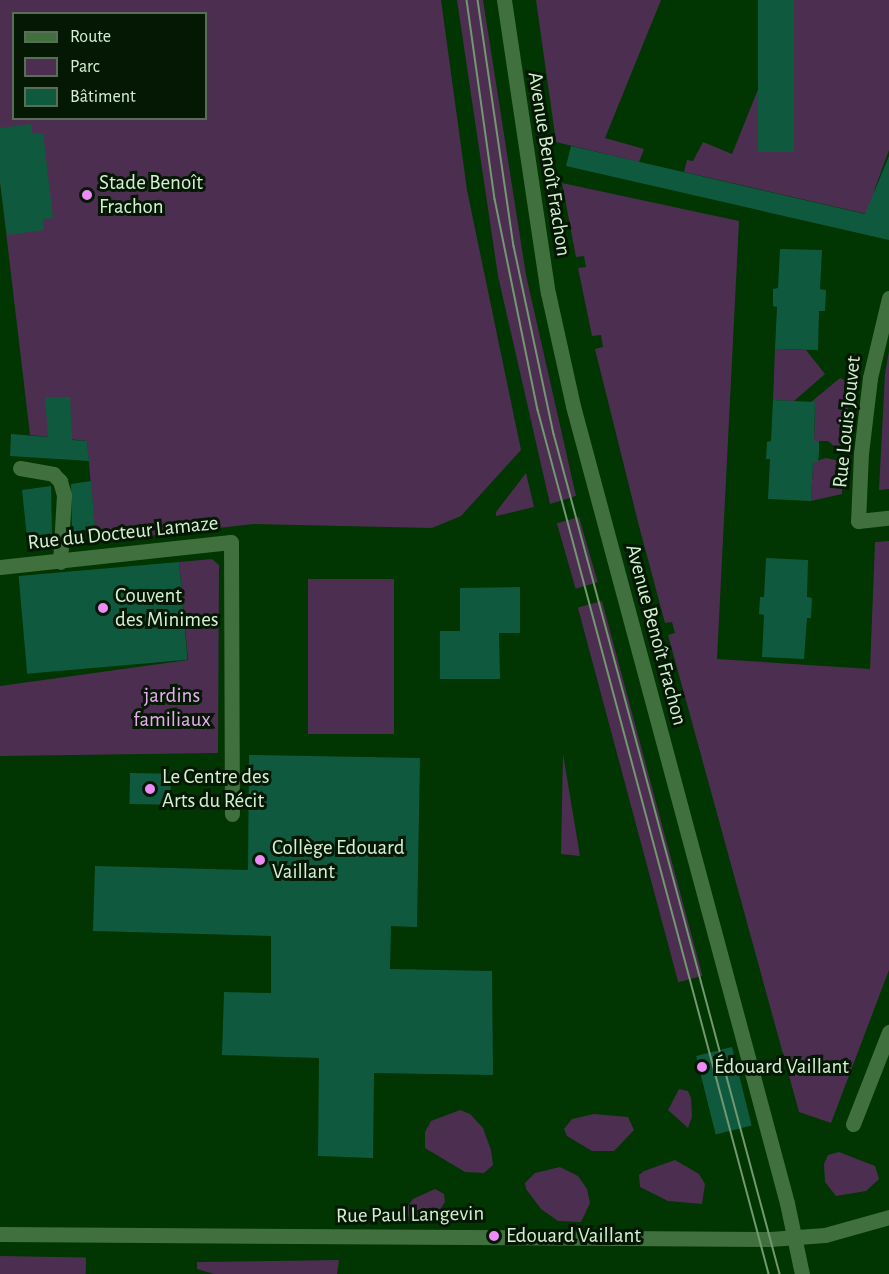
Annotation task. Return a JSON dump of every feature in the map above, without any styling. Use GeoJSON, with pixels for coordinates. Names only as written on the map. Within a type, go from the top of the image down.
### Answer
{"type":"FeatureCollection","features":[{"type":"Feature","properties":{"kind":"street","name":"Avenue Benoît Frachon"},"geometry":{"type":"LineString","coordinates":[[504,0],[548,293],[573,406],[802,1274]]}},
{"type":"Feature","properties":{"kind":"street","name":"Rue Louis Jouvet"},"geometry":{"type":"LineString","coordinates":[[889,298],[870,378],[861,453],[858,521],[889,518]]}},
{"type":"Feature","properties":{"kind":"street"},"geometry":{"type":"LineString","coordinates":[[20,468],[53,474],[60,481],[64,495],[60,562]]}},
{"type":"Feature","properties":{"kind":"street","name":"Rue du Docteur Lamaze"},"geometry":{"type":"LineString","coordinates":[[0,567],[231,542],[232,814]]}},
{"type":"Feature","properties":{"kind":"street"},"geometry":{"type":"LineString","coordinates":[[853,1124],[889,1032]]}},
{"type":"Feature","properties":{"kind":"street","name":"Rue Paul Langevin"},"geometry":{"type":"LineString","coordinates":[[0,1234],[794,1237],[858,1228],[889,1217]]}},
{"type":"Feature","properties":{"kind":"green space"},"geometry":{"type":"Polygon","coordinates":[[[0,0],[441,0],[467,190],[521,450],[461,516],[432,528],[253,524],[96,542],[87,441],[30,435],[0,181],[0,0]]]}},
{"type":"Feature","properties":{"kind":"green space"},"geometry":{"type":"Polygon","coordinates":[[[457,0],[483,0],[526,275],[576,496],[550,504],[498,276],[457,0]]]}},
{"type":"Feature","properties":{"kind":"green space"},"geometry":{"type":"Polygon","coordinates":[[[536,0],[661,0],[605,138],[644,149],[639,162],[556,142],[536,0]]]}},
{"type":"Feature","properties":{"kind":"green space"},"geometry":{"type":"Polygon","coordinates":[[[794,0],[889,0],[889,150],[874,191],[889,197],[889,219],[684,172],[687,160],[693,161],[703,142],[732,154],[794,0]]]}},
{"type":"Feature","properties":{"kind":"green space"},"geometry":{"type":"Polygon","coordinates":[[[562,183],[739,221],[717,659],[870,669],[875,542],[889,541],[889,970],[831,1123],[799,1112],[668,635],[675,633],[672,622],[665,623],[639,526],[595,349],[603,347],[601,335],[592,336],[578,268],[586,267],[584,256],[576,257],[562,183]]]}},
{"type":"Feature","properties":{"kind":"green space"},"geometry":{"type":"Polygon","coordinates":[[[775,349],[806,350],[825,374],[794,401],[773,400],[775,349]]]}},
{"type":"Feature","properties":{"kind":"green space"},"geometry":{"type":"Polygon","coordinates":[[[889,351],[889,489],[879,490],[885,374],[889,351]]]}},
{"type":"Feature","properties":{"kind":"green space"},"geometry":{"type":"Polygon","coordinates":[[[840,378],[851,383],[844,445],[834,446],[828,441],[814,441],[815,403],[811,402],[840,378]]]}},
{"type":"Feature","properties":{"kind":"green space"},"geometry":{"type":"Polygon","coordinates":[[[826,458],[844,462],[842,494],[811,501],[813,462],[826,458]]]}},
{"type":"Feature","properties":{"kind":"green space"},"geometry":{"type":"Polygon","coordinates":[[[526,473],[534,507],[496,516],[496,512],[526,473]]]}},
{"type":"Feature","properties":{"kind":"green space"},"geometry":{"type":"Polygon","coordinates":[[[579,517],[598,582],[576,589],[557,523],[579,517]]]}},
{"type":"Feature","properties":{"kind":"green space","name":"jardins familiaux"},"geometry":{"type":"Polygon","coordinates":[[[212,559],[219,565],[218,753],[0,756],[0,686],[188,660],[179,562],[212,559]]]}},
{"type":"Feature","properties":{"kind":"green space"},"geometry":{"type":"Polygon","coordinates":[[[308,579],[394,579],[394,734],[308,734],[308,579]]]}},
{"type":"Feature","properties":{"kind":"green space"},"geometry":{"type":"Polygon","coordinates":[[[602,601],[702,976],[678,982],[578,607],[602,601]]]}},
{"type":"Feature","properties":{"kind":"green space"},"geometry":{"type":"Polygon","coordinates":[[[563,754],[580,856],[561,854],[563,754]]]}},
{"type":"Feature","properties":{"kind":"green space"},"geometry":{"type":"Polygon","coordinates":[[[679,1089],[688,1091],[691,1098],[692,1117],[688,1128],[668,1110],[679,1089]]]}},
{"type":"Feature","properties":{"kind":"green space"},"geometry":{"type":"Polygon","coordinates":[[[460,1110],[470,1114],[483,1128],[491,1150],[493,1165],[484,1173],[465,1172],[425,1148],[425,1132],[431,1121],[460,1110]]]}},
{"type":"Feature","properties":{"kind":"green space"},"geometry":{"type":"Polygon","coordinates":[[[594,1114],[628,1117],[634,1130],[614,1151],[592,1151],[567,1136],[564,1129],[572,1119],[594,1114]]]}},
{"type":"Feature","properties":{"kind":"green space"},"geometry":{"type":"Polygon","coordinates":[[[839,1152],[875,1166],[879,1179],[866,1191],[836,1196],[825,1182],[824,1164],[828,1155],[839,1152]]]}},
{"type":"Feature","properties":{"kind":"green space"},"geometry":{"type":"Polygon","coordinates":[[[675,1160],[699,1174],[705,1184],[702,1204],[668,1201],[640,1187],[639,1175],[644,1171],[675,1160]]]}},
{"type":"Feature","properties":{"kind":"green space"},"geometry":{"type":"Polygon","coordinates":[[[560,1167],[578,1176],[587,1189],[590,1203],[581,1222],[558,1221],[541,1209],[526,1189],[525,1183],[535,1173],[560,1167]]]}},
{"type":"Feature","properties":{"kind":"green space"},"geometry":{"type":"Polygon","coordinates":[[[435,1189],[444,1194],[445,1202],[434,1219],[420,1224],[409,1221],[407,1207],[413,1199],[435,1189]]]}},
{"type":"Feature","properties":{"kind":"green space"},"geometry":{"type":"Polygon","coordinates":[[[0,1256],[86,1258],[86,1274],[0,1274],[0,1256]]]}},
{"type":"Feature","properties":{"kind":"green space"},"geometry":{"type":"Polygon","coordinates":[[[339,1260],[337,1274],[214,1274],[197,1269],[197,1262],[339,1260]]]}},
{"type":"Feature","properties":{"kind":"building"},"geometry":{"type":"Polygon","coordinates":[[[758,0],[794,0],[794,152],[758,152],[758,0]]]}},
{"type":"Feature","properties":{"kind":"building"},"geometry":{"type":"Polygon","coordinates":[[[31,124],[32,134],[43,133],[53,218],[43,219],[44,230],[7,235],[0,181],[0,128],[31,124]]]}},
{"type":"Feature","properties":{"kind":"building"},"geometry":{"type":"Polygon","coordinates":[[[571,146],[865,214],[889,156],[889,240],[566,166],[571,146]]]}},
{"type":"Feature","properties":{"kind":"building"},"geometry":{"type":"Polygon","coordinates":[[[780,249],[822,250],[820,289],[826,290],[825,311],[819,311],[818,350],[775,349],[777,307],[773,306],[773,289],[778,288],[780,249]]]}},
{"type":"Feature","properties":{"kind":"building"},"geometry":{"type":"Polygon","coordinates":[[[45,397],[70,397],[72,440],[87,441],[89,461],[10,456],[11,434],[48,437],[45,397]]]}},
{"type":"Feature","properties":{"kind":"building"},"geometry":{"type":"Polygon","coordinates":[[[773,400],[815,402],[814,441],[819,441],[819,452],[818,462],[813,462],[811,501],[768,499],[770,459],[766,459],[767,442],[771,441],[773,400]]]}},
{"type":"Feature","properties":{"kind":"building"},"geometry":{"type":"Polygon","coordinates":[[[91,481],[95,529],[72,532],[71,484],[91,481]]]}},
{"type":"Feature","properties":{"kind":"building"},"geometry":{"type":"Polygon","coordinates":[[[51,486],[52,534],[27,537],[22,490],[51,486]]]}},
{"type":"Feature","properties":{"kind":"building"},"geometry":{"type":"Polygon","coordinates":[[[766,558],[808,560],[807,597],[812,598],[811,618],[807,618],[804,659],[762,657],[764,615],[759,614],[760,597],[764,597],[766,558]]]}},
{"type":"Feature","properties":{"kind":"building","name":"Couvent des Minimes"},"geometry":{"type":"Polygon","coordinates":[[[179,562],[188,660],[27,674],[19,576],[179,562]]]}},
{"type":"Feature","properties":{"kind":"building"},"geometry":{"type":"Polygon","coordinates":[[[520,587],[520,633],[499,633],[500,679],[440,679],[440,631],[460,631],[460,588],[520,587]]]}},
{"type":"Feature","properties":{"kind":"building"},"geometry":{"type":"Polygon","coordinates":[[[249,755],[420,758],[417,927],[391,926],[390,969],[492,971],[493,1075],[374,1073],[373,1158],[318,1156],[319,1058],[222,1055],[224,992],[271,993],[271,936],[93,931],[95,866],[248,870],[249,755]]]}},
{"type":"Feature","properties":{"kind":"building","name":"Le Centre des Arts du Récit"},"geometry":{"type":"Polygon","coordinates":[[[130,773],[171,774],[170,805],[129,804],[130,773]]]}},
{"type":"Feature","properties":{"kind":"building"},"geometry":{"type":"Polygon","coordinates":[[[732,1047],[752,1126],[716,1135],[696,1056],[732,1047]]]}},
{"type":"Feature","properties":{"kind":"tram line"},"geometry":{"type":"LineString","coordinates":[[467,0],[495,199],[538,410],[769,1274]]}},
{"type":"Feature","properties":{"kind":"tram line"},"geometry":{"type":"LineString","coordinates":[[478,0],[514,246],[554,434],[780,1274]]}},
{"type":"Feature","properties":{"kind":"place","name":"Stade Benoît Frachon"},"geometry":{"type":"Point","coordinates":[87,195]}},
{"type":"Feature","properties":{"kind":"place","name":"Couvent des Minimes"},"geometry":{"type":"Point","coordinates":[103,608]}},
{"type":"Feature","properties":{"kind":"place","name":"Le Centre des Arts du Récit"},"geometry":{"type":"Point","coordinates":[150,789]}},
{"type":"Feature","properties":{"kind":"place","name":"Collège Edouard Vaillant"},"geometry":{"type":"Point","coordinates":[260,860]}},
{"type":"Feature","properties":{"kind":"place","name":"Édouard Vaillant"},"geometry":{"type":"Point","coordinates":[702,1067]}},
{"type":"Feature","properties":{"kind":"place","name":"Edouard Vaillant"},"geometry":{"type":"Point","coordinates":[494,1236]}}]}
